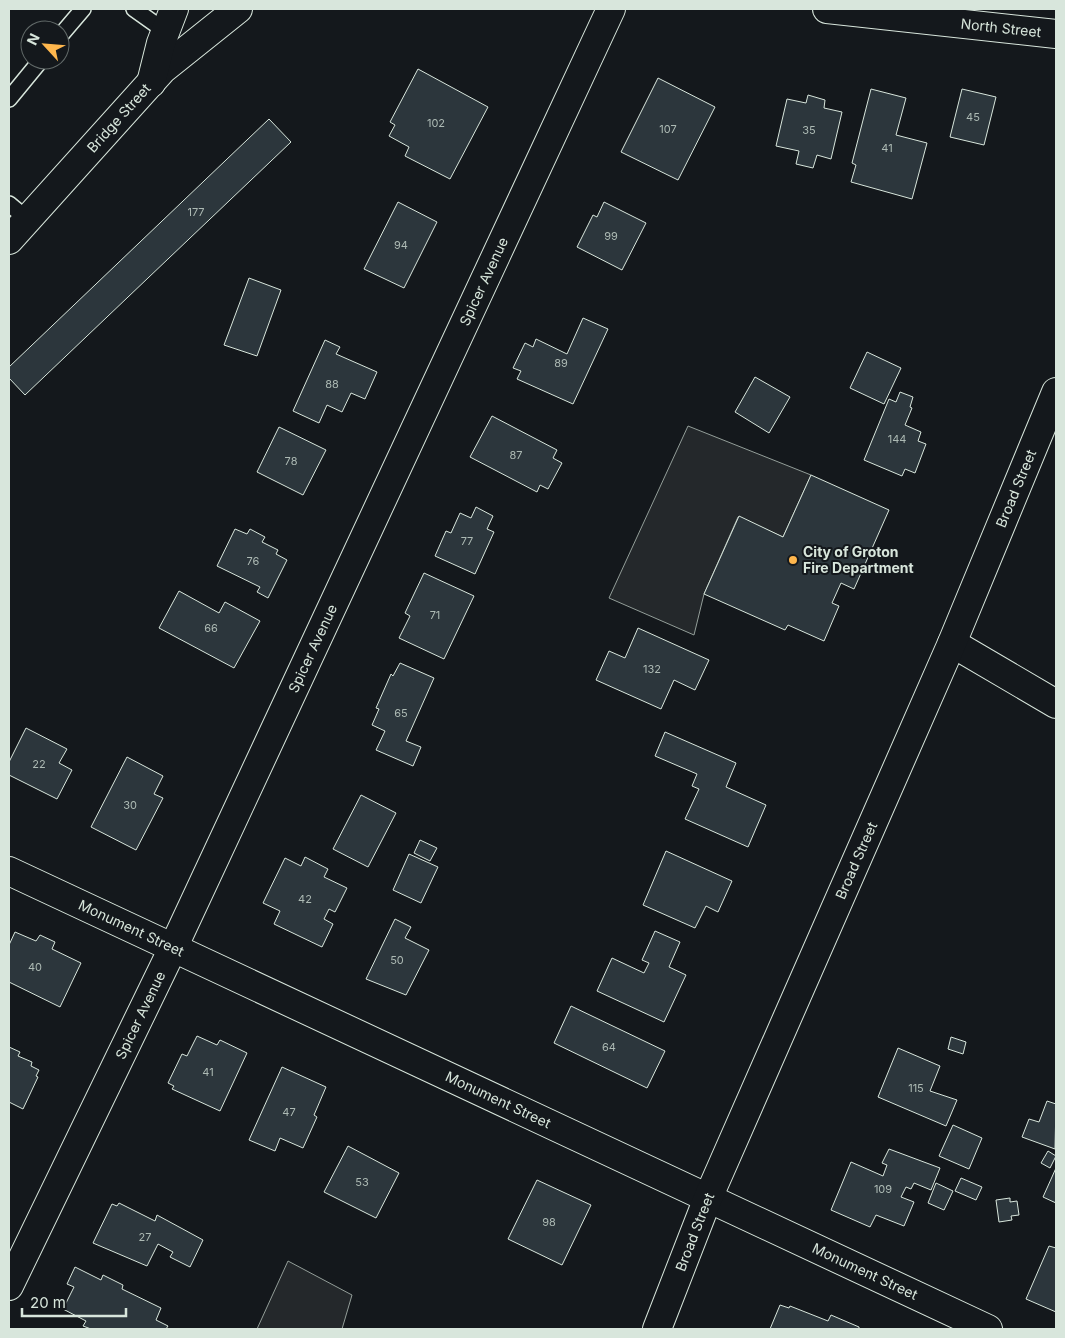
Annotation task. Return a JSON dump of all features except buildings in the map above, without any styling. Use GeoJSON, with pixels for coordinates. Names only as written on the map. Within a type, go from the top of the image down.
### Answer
{"type":"FeatureCollection","features":[{"type":"Feature","properties":{"kind":"main road","name":"Bridge Street"},"geometry":{"type":"LineString","coordinates":[[9,240],[18,212],[151,83],[163,69],[238,9]]}},
{"type":"Feature","properties":{"kind":"main road","name":"Spicer Avenue"},"geometry":{"type":"LineString","coordinates":[[9,1286],[173,948],[611,9]]}},
{"type":"Feature","properties":{"kind":"main road","name":"North Street"},"geometry":{"type":"LineString","coordinates":[[827,9],[1056,34]]}},
{"type":"Feature","properties":{"kind":"main road"},"geometry":{"type":"LineString","coordinates":[[151,83],[170,20]]}},
{"type":"Feature","properties":{"kind":"main road","name":"Broad Street"},"geometry":{"type":"LineString","coordinates":[[657,1329],[708,1198],[952,642],[1056,392]]}},
{"type":"Feature","properties":{"kind":"main road"},"geometry":{"type":"LineString","coordinates":[[952,642],[1056,704]]}},
{"type":"Feature","properties":{"kind":"main road","name":"Monument Street"},"geometry":{"type":"LineString","coordinates":[[9,871],[988,1329]]}},
{"type":"Feature","properties":{"kind":"lane"},"geometry":{"type":"LineString","coordinates":[[70,24],[83,9]]}},
{"type":"Feature","properties":{"kind":"lane"},"geometry":{"type":"LineString","coordinates":[[134,9],[170,20]]}},
{"type":"Feature","properties":{"kind":"lane"},"geometry":{"type":"LineString","coordinates":[[9,99],[32,70]]}},
{"type":"Feature","properties":{"kind":"shaded area"},"geometry":{"type":"Polygon","coordinates":[[[688,426],[811,475],[783,537],[738,517],[704,594],[694,635],[609,598],[688,426]]]}},
{"type":"Feature","properties":{"kind":"shaded area"},"geometry":{"type":"Polygon","coordinates":[[[288,1261],[352,1295],[342,1329],[257,1329],[288,1261]]]}},
{"type":"Feature","properties":{"kind":"place","name":"City of Groton Fire Department"},"geometry":{"type":"Point","coordinates":[793,560]}}]}
